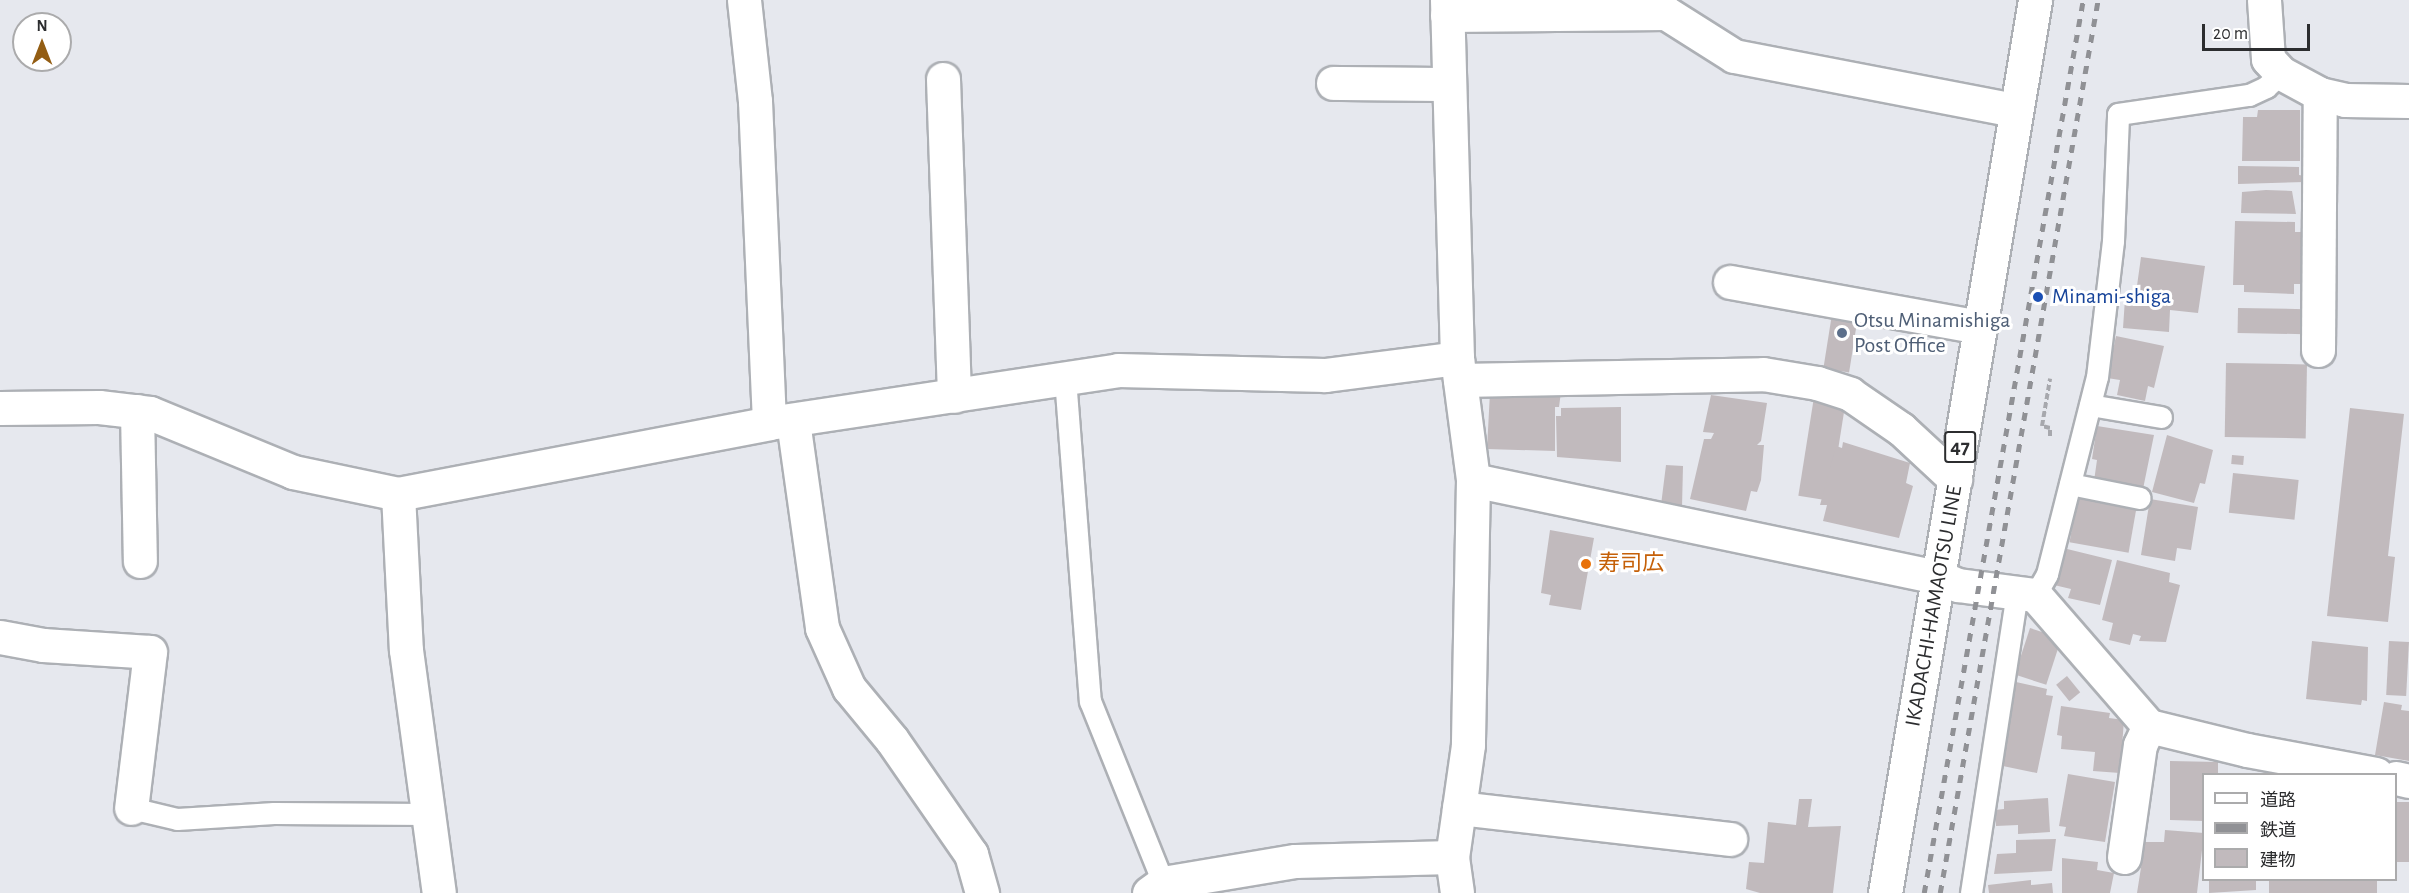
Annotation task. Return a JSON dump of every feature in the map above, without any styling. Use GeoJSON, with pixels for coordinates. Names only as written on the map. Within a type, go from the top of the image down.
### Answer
{"type":"FeatureCollection","features":[{"type":"Feature","properties":{"kind":"street"},"geometry":{"type":"LineString","coordinates":[[744,0],[755,101],[781,422],[822,628],[849,688],[892,740],[971,854],[982,893]]}},
{"type":"Feature","properties":{"kind":"street","name":"IKADACHI-HAMAOTSU LINE"},"geometry":{"type":"LineString","coordinates":[[1885,893],[2035,0]]}},
{"type":"Feature","properties":{"kind":"street"},"geometry":{"type":"LineString","coordinates":[[2264,0],[2268,59],[2281,73],[2320,94],[2345,100],[2409,101]]}},
{"type":"Feature","properties":{"kind":"street"},"geometry":{"type":"LineString","coordinates":[[1457,893],[1452,857],[1468,745],[1473,480],[1459,370],[1447,8],[1666,13],[1734,56],[2015,110]]}},
{"type":"Feature","properties":{"kind":"street"},"geometry":{"type":"LineString","coordinates":[[943,79],[954,396]]}},
{"type":"Feature","properties":{"kind":"street"},"geometry":{"type":"LineString","coordinates":[[1333,83],[1449,84]]}},
{"type":"Feature","properties":{"kind":"street"},"geometry":{"type":"LineString","coordinates":[[2318,350],[2320,94]]}},
{"type":"Feature","properties":{"kind":"street"},"geometry":{"type":"LineString","coordinates":[[1731,282],[1980,327]]}},
{"type":"Feature","properties":{"kind":"street"},"geometry":{"type":"LineString","coordinates":[[2,402],[137,411],[293,472],[398,494],[781,422],[1118,370],[1325,375],[1459,370],[1763,374],[1817,383],[1850,394],[1901,429],[1955,479]]}},
{"type":"Feature","properties":{"kind":"street"},"geometry":{"type":"LineString","coordinates":[[137,411],[140,561]]}},
{"type":"Feature","properties":{"kind":"street"},"geometry":{"type":"LineString","coordinates":[[1473,480],[1939,577],[1958,585],[2026,594],[2150,726],[2247,762],[2365,773]]}},
{"type":"Feature","properties":{"kind":"street"},"geometry":{"type":"LineString","coordinates":[[398,494],[406,650],[439,893]]}},
{"type":"Feature","properties":{"kind":"street"},"geometry":{"type":"LineString","coordinates":[[0,637],[43,645],[150,652],[131,808]]}},
{"type":"Feature","properties":{"kind":"street"},"geometry":{"type":"LineString","coordinates":[[2124,856],[2140,745],[2150,726]]}},
{"type":"Feature","properties":{"kind":"street"},"geometry":{"type":"LineString","coordinates":[[1459,808],[1730,839]]}},
{"type":"Feature","properties":{"kind":"street"},"geometry":{"type":"LineString","coordinates":[[1156,888],[1295,861],[1452,857]]}},
{"type":"Feature","properties":{"kind":"lane"},"geometry":{"type":"LineString","coordinates":[[1971,893],[2026,594],[2047,574],[2090,405],[2113,241],[2118,114],[2249,95],[2266,87],[2281,73]]}},
{"type":"Feature","properties":{"kind":"lane"},"geometry":{"type":"LineString","coordinates":[[1065,378],[1090,701],[1156,888]]}},
{"type":"Feature","properties":{"kind":"lane"},"geometry":{"type":"LineString","coordinates":[[2090,405],[2161,417]]}},
{"type":"Feature","properties":{"kind":"lane"},"geometry":{"type":"LineString","coordinates":[[2070,484],[2140,498]]}},
{"type":"Feature","properties":{"kind":"lane"},"geometry":{"type":"LineString","coordinates":[[131,808],[177,819],[274,813],[428,814]]}},
{"type":"Feature","properties":{"kind":"path"},"geometry":{"type":"LineString","coordinates":[[2050,379],[2042,426],[2050,428],[2050,442],[2078,453]]}},
{"type":"Feature","properties":{"kind":"building"},"geometry":{"type":"Polygon","coordinates":[[[2258,110],[2300,110],[2300,161],[2242,161],[2243,117],[2257,117],[2258,110]]]}},
{"type":"Feature","properties":{"kind":"building"},"geometry":{"type":"Polygon","coordinates":[[[2238,166],[2299,167],[2299,175],[2305,176],[2305,182],[2238,184],[2238,166]]]}},
{"type":"Feature","properties":{"kind":"building"},"geometry":{"type":"Polygon","coordinates":[[[2292,191],[2296,214],[2241,213],[2242,192],[2292,191]]]}},
{"type":"Feature","properties":{"kind":"building"},"geometry":{"type":"Polygon","coordinates":[[[2235,221],[2295,222],[2295,232],[2307,232],[2306,284],[2294,284],[2294,294],[2244,292],[2244,285],[2233,285],[2235,221]]]}},
{"type":"Feature","properties":{"kind":"building"},"geometry":{"type":"Polygon","coordinates":[[[2141,257],[2205,266],[2198,313],[2170,310],[2169,332],[2123,328],[2125,299],[2135,300],[2141,257]]]}},
{"type":"Feature","properties":{"kind":"building"},"geometry":{"type":"Polygon","coordinates":[[[2238,308],[2305,309],[2305,334],[2238,333],[2238,308]]]}},
{"type":"Feature","properties":{"kind":"building"},"geometry":{"type":"Polygon","coordinates":[[[1832,314],[1858,318],[1849,372],[1823,368],[1832,314]]]}},
{"type":"Feature","properties":{"kind":"building"},"geometry":{"type":"Polygon","coordinates":[[[2116,336],[2164,346],[2154,388],[2148,386],[2145,401],[2117,395],[2120,380],[2107,378],[2116,336]]]}},
{"type":"Feature","properties":{"kind":"building"},"geometry":{"type":"Polygon","coordinates":[[[2226,363],[2307,364],[2306,438],[2225,437],[2226,363]]]}},
{"type":"Feature","properties":{"kind":"building"},"geometry":{"type":"Polygon","coordinates":[[[1490,392],[1561,392],[1559,407],[1555,407],[1555,451],[1487,449],[1490,392]]]}},
{"type":"Feature","properties":{"kind":"building"},"geometry":{"type":"Polygon","coordinates":[[[1711,395],[1767,403],[1761,441],[1757,445],[1764,445],[1761,480],[1757,492],[1751,491],[1746,511],[1690,499],[1704,439],[1711,439],[1714,433],[1703,432],[1711,395]]]}},
{"type":"Feature","properties":{"kind":"building"},"geometry":{"type":"Polygon","coordinates":[[[1814,397],[1846,402],[1830,501],[1798,496],[1814,397]]]}},
{"type":"Feature","properties":{"kind":"building"},"geometry":{"type":"Polygon","coordinates":[[[1621,407],[1621,462],[1557,457],[1556,416],[1561,416],[1561,408],[1621,407]]]}},
{"type":"Feature","properties":{"kind":"building"},"geometry":{"type":"Polygon","coordinates":[[[2350,408],[2404,414],[2388,556],[2395,557],[2388,622],[2327,616],[2350,408]]]}},
{"type":"Feature","properties":{"kind":"building"},"geometry":{"type":"Polygon","coordinates":[[[2097,426],[2154,435],[2143,489],[2094,481],[2097,460],[2092,459],[2097,426]]]}},
{"type":"Feature","properties":{"kind":"building"},"geometry":{"type":"Polygon","coordinates":[[[2167,435],[2213,450],[2205,484],[2200,483],[2194,503],[2152,492],[2167,435]]]}},
{"type":"Feature","properties":{"kind":"building"},"geometry":{"type":"Polygon","coordinates":[[[1843,442],[1910,463],[1906,483],[1913,486],[1899,538],[1823,521],[1827,505],[1820,505],[1836,446],[1842,448],[1843,442]]]}},
{"type":"Feature","properties":{"kind":"building"},"geometry":{"type":"Polygon","coordinates":[[[2232,455],[2244,456],[2243,465],[2231,464],[2232,455]]]}},
{"type":"Feature","properties":{"kind":"building"},"geometry":{"type":"Polygon","coordinates":[[[1666,465],[1683,466],[1682,507],[1661,505],[1666,465]]]}},
{"type":"Feature","properties":{"kind":"building"},"geometry":{"type":"Polygon","coordinates":[[[2233,473],[2299,480],[2294,520],[2229,513],[2233,473]]]}},
{"type":"Feature","properties":{"kind":"building"},"geometry":{"type":"Polygon","coordinates":[[[2078,494],[2137,504],[2129,553],[2069,542],[2078,494]]]}},
{"type":"Feature","properties":{"kind":"building"},"geometry":{"type":"Polygon","coordinates":[[[2150,499],[2198,507],[2191,550],[2177,548],[2175,561],[2141,555],[2150,499]]]}},
{"type":"Feature","properties":{"kind":"building"},"geometry":{"type":"Polygon","coordinates":[[[1550,530],[1594,538],[1581,610],[1549,605],[1551,595],[1541,593],[1550,530]]]}},
{"type":"Feature","properties":{"kind":"building"},"geometry":{"type":"Polygon","coordinates":[[[2063,548],[2112,560],[2100,605],[2068,598],[2071,589],[2054,585],[2063,548]]]}},
{"type":"Feature","properties":{"kind":"building"},"geometry":{"type":"Polygon","coordinates":[[[2117,560],[2170,573],[2169,582],[2180,585],[2166,642],[2139,641],[2141,636],[2133,634],[2130,645],[2109,640],[2113,623],[2102,620],[2117,560]]]}},
{"type":"Feature","properties":{"kind":"building"},"geometry":{"type":"Polygon","coordinates":[[[2030,628],[2061,638],[2046,685],[2015,675],[2030,628]]]}},
{"type":"Feature","properties":{"kind":"building"},"geometry":{"type":"Polygon","coordinates":[[[2312,641],[2368,647],[2367,701],[2362,700],[2361,705],[2306,699],[2312,641]]]}},
{"type":"Feature","properties":{"kind":"building"},"geometry":{"type":"Polygon","coordinates":[[[2389,641],[2409,642],[2406,696],[2386,695],[2389,641]]]}},
{"type":"Feature","properties":{"kind":"building"},"geometry":{"type":"Polygon","coordinates":[[[2067,676],[2080,692],[2069,701],[2056,685],[2067,676]]]}},
{"type":"Feature","properties":{"kind":"building"},"geometry":{"type":"Polygon","coordinates":[[[2016,682],[2047,689],[2046,695],[2053,696],[2037,773],[1998,765],[2016,682]]]}},
{"type":"Feature","properties":{"kind":"building"},"geometry":{"type":"Polygon","coordinates":[[[2384,702],[2402,705],[2401,710],[2409,711],[2409,761],[2375,755],[2384,702]]]}},
{"type":"Feature","properties":{"kind":"building"},"geometry":{"type":"Polygon","coordinates":[[[2061,706],[2110,713],[2109,718],[2124,720],[2120,773],[2093,771],[2095,752],[2061,749],[2062,736],[2057,735],[2061,706]]]}},
{"type":"Feature","properties":{"kind":"building"},"geometry":{"type":"Polygon","coordinates":[[[2170,761],[2218,762],[2218,773],[2202,773],[2202,821],[2170,820],[2170,761]]]}},
{"type":"Feature","properties":{"kind":"building"},"geometry":{"type":"Polygon","coordinates":[[[2068,774],[2115,782],[2105,842],[2064,836],[2066,827],[2059,826],[2068,774]]]}},
{"type":"Feature","properties":{"kind":"building"},"geometry":{"type":"Polygon","coordinates":[[[2048,798],[2050,832],[2018,834],[2018,825],[1996,826],[1995,810],[2004,809],[2004,801],[2048,798]]]}},
{"type":"Feature","properties":{"kind":"building"},"geometry":{"type":"Polygon","coordinates":[[[1799,799],[1812,799],[1808,827],[1841,826],[1833,893],[1760,893],[1746,889],[1749,862],[1764,863],[1768,822],[1796,825],[1799,799]]]}},
{"type":"Feature","properties":{"kind":"building"},"geometry":{"type":"Polygon","coordinates":[[[2397,802],[2409,802],[2409,862],[2397,862],[2397,802]]]}},
{"type":"Feature","properties":{"kind":"building"},"geometry":{"type":"Polygon","coordinates":[[[2165,830],[2202,833],[2197,893],[2137,893],[2145,842],[2164,842],[2165,830]]]}},
{"type":"Feature","properties":{"kind":"building"},"geometry":{"type":"Polygon","coordinates":[[[2056,839],[2052,871],[1994,874],[1997,854],[2016,853],[2016,840],[2056,839]]]}},
{"type":"Feature","properties":{"kind":"building"},"geometry":{"type":"Polygon","coordinates":[[[2062,858],[2098,862],[2097,870],[2114,873],[2110,893],[2062,893],[2062,858]]]}},
{"type":"Feature","properties":{"kind":"building"},"geometry":{"type":"Polygon","coordinates":[[[2031,880],[2031,885],[2052,883],[2053,893],[1989,893],[1988,885],[2031,880]]]}},
{"type":"Feature","properties":{"kind":"building"},"geometry":{"type":"Polygon","coordinates":[[[2209,881],[2256,881],[2256,890],[2209,893],[2209,881]]]}},
{"type":"Feature","properties":{"kind":"building"},"geometry":{"type":"Polygon","coordinates":[[[2269,881],[2377,881],[2377,893],[2269,893],[2269,881]]]}},
{"type":"Feature","properties":{"kind":"railway"},"geometry":{"type":"LineString","coordinates":[[1924,893],[2083,0]]}},
{"type":"Feature","properties":{"kind":"railway"},"geometry":{"type":"LineString","coordinates":[[1940,893],[2098,0]]}},
{"type":"Feature","properties":{"kind":"place","name":"Minami-shiga"},"geometry":{"type":"Point","coordinates":[2038,297]}},
{"type":"Feature","properties":{"kind":"place","name":"Otsu Minamishiga Post Office"},"geometry":{"type":"Point","coordinates":[1842,333]}},
{"type":"Feature","properties":{"kind":"place","name":"寿司広"},"geometry":{"type":"Point","coordinates":[1586,564]}}]}
